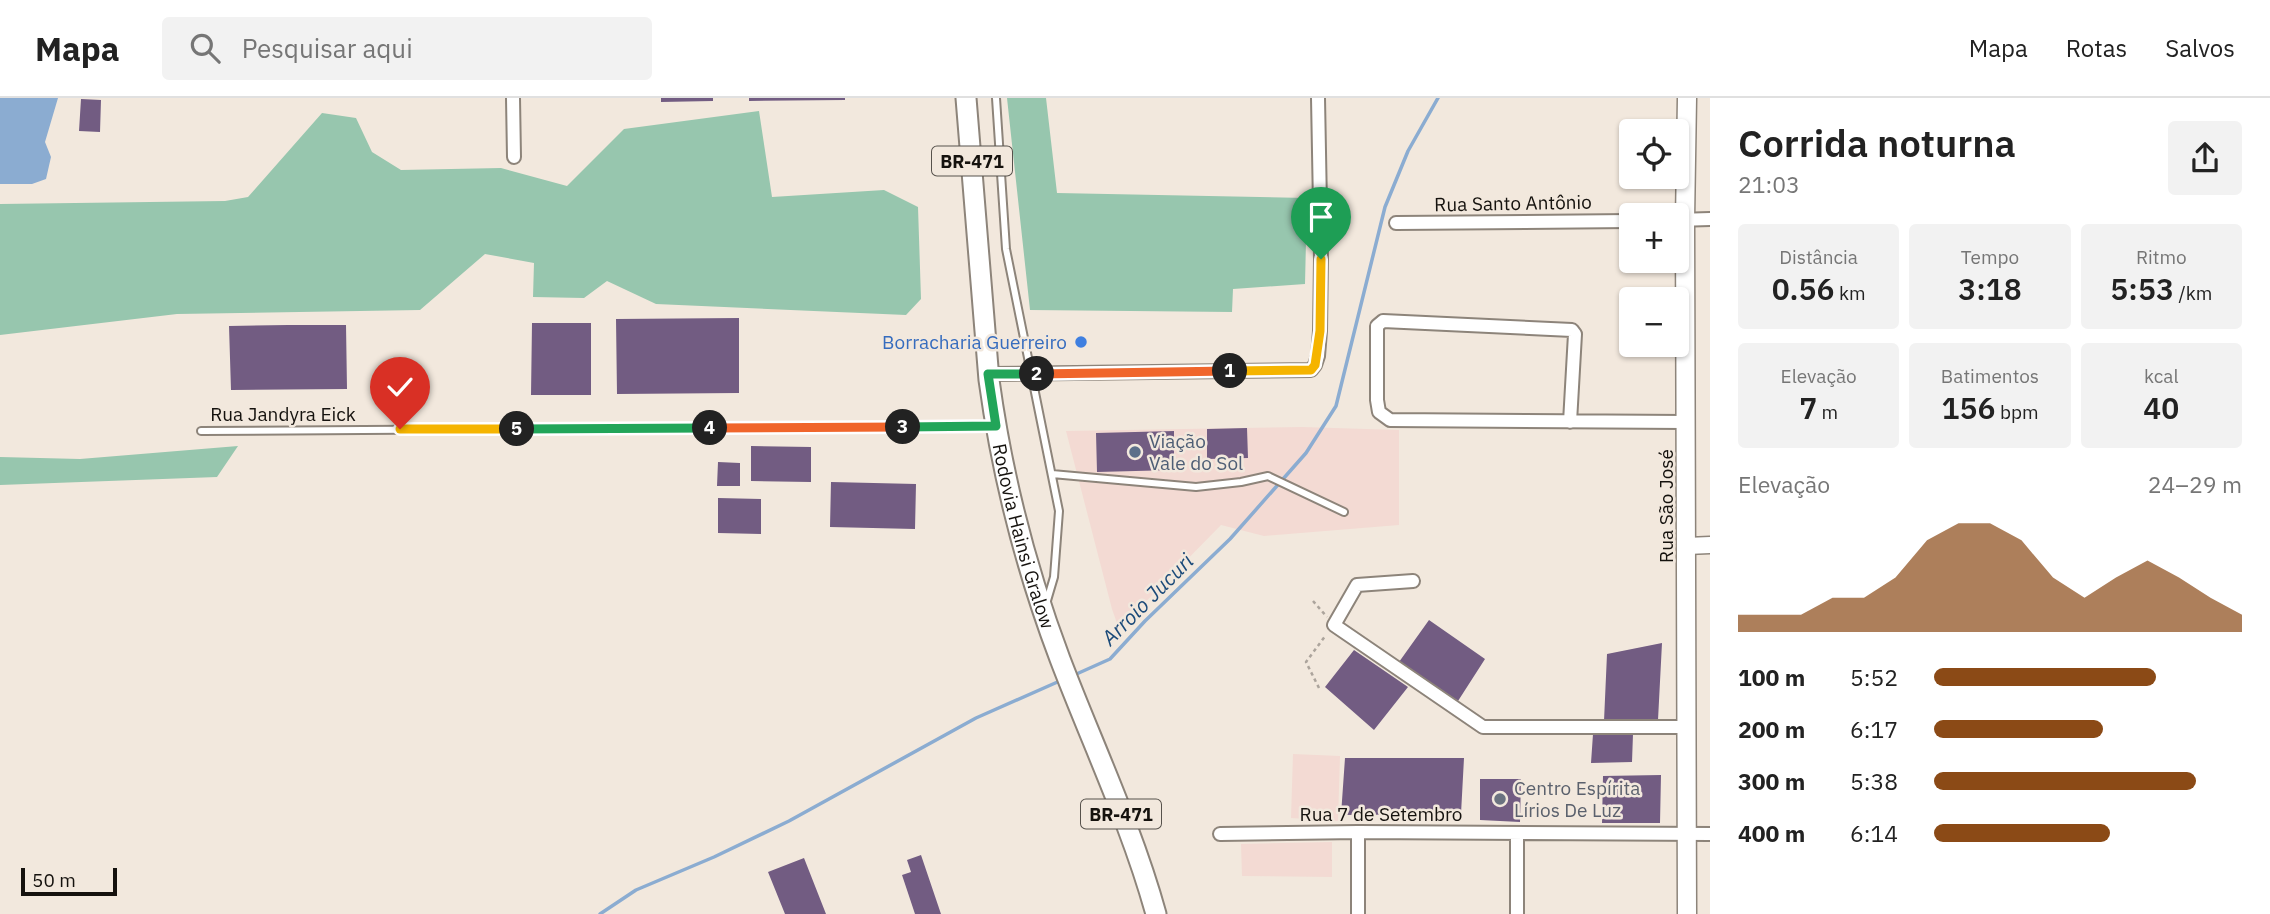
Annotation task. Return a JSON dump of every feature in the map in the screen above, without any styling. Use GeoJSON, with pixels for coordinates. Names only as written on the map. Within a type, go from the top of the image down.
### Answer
{"type":"FeatureCollection","features":[{"type":"Feature","properties":{"kind":"main road","name":"Rodovia Hainsi Gralow"},"geometry":{"type":"LineString","coordinates":[[967,98],[988,374],[996,426],[1026,557],[1059,657],[1140,863],[1156,914]]}},
{"type":"Feature","properties":{"kind":"main road","name":"Rua São José"},"geometry":{"type":"LineString","coordinates":[[1682,203],[1687,98]]}},
{"type":"Feature","properties":{"kind":"main road","name":"Rua São José"},"geometry":{"type":"LineString","coordinates":[[1682,273],[1687,546],[1687,914]]}},
{"type":"Feature","properties":{"kind":"street"},"geometry":{"type":"LineString","coordinates":[[513,98],[514,157]]}},
{"type":"Feature","properties":{"kind":"street"},"geometry":{"type":"LineString","coordinates":[[988,374],[1311,370],[1315,365],[1320,331],[1318,98]]}},
{"type":"Feature","properties":{"kind":"street"},"geometry":{"type":"LineString","coordinates":[[1689,220],[1710,219]]}},
{"type":"Feature","properties":{"kind":"street","name":"Rua Santo Antônio"},"geometry":{"type":"LineString","coordinates":[[1396,223],[1619,220]]}},
{"type":"Feature","properties":{"kind":"street"},"geometry":{"type":"LineString","coordinates":[[1570,422],[1572,330],[1383,321],[1377,326],[1377,400],[1379,412],[1390,420],[1570,422],[1686,422]]}},
{"type":"Feature","properties":{"kind":"street"},"geometry":{"type":"LineString","coordinates":[[1687,546],[1710,545]]}},
{"type":"Feature","properties":{"kind":"street"},"geometry":{"type":"LineString","coordinates":[[1413,580],[1357,585],[1334,625],[1483,727],[1687,726]]}},
{"type":"Feature","properties":{"kind":"street"},"geometry":{"type":"LineString","coordinates":[[1357,914],[1358,832]]}},
{"type":"Feature","properties":{"kind":"street","name":"Rua 7 de Setembro"},"geometry":{"type":"LineString","coordinates":[[1220,834],[1710,834]]}},
{"type":"Feature","properties":{"kind":"street"},"geometry":{"type":"LineString","coordinates":[[1517,834],[1517,914]]}},
{"type":"Feature","properties":{"kind":"lane"},"geometry":{"type":"LineString","coordinates":[[996,98],[1006,249],[1059,511],[1054,577],[1044,613]]}},
{"type":"Feature","properties":{"kind":"lane","name":"Rua Jandyra Eick"},"geometry":{"type":"LineString","coordinates":[[201,430],[996,426]]}},
{"type":"Feature","properties":{"kind":"lane"},"geometry":{"type":"LineString","coordinates":[[1052,474],[1196,487],[1268,476],[1344,512]]}},
{"type":"Feature","properties":{"kind":"path"},"geometry":{"type":"LineString","coordinates":[[1313,601],[1334,625],[1306,662],[1319,688]]}},
{"type":"Feature","properties":{"kind":"shaded area"},"geometry":{"type":"Polygon","coordinates":[[[1302,427],[1399,430],[1399,525],[1264,536],[1221,525],[1119,629],[1066,431],[1302,427]]]}},
{"type":"Feature","properties":{"kind":"shaded area"},"geometry":{"type":"Polygon","coordinates":[[[1293,754],[1340,756],[1338,821],[1291,818],[1293,754]]]}},
{"type":"Feature","properties":{"kind":"shaded area"},"geometry":{"type":"Polygon","coordinates":[[[1332,842],[1332,877],[1242,876],[1241,844],[1332,842]]]}},
{"type":"Feature","properties":{"kind":"green space"},"geometry":{"type":"Polygon","coordinates":[[[1007,98],[1046,98],[1057,193],[1307,198],[1305,284],[1233,289],[1232,312],[1030,310],[1007,98]]]}},
{"type":"Feature","properties":{"kind":"green space"},"geometry":{"type":"Polygon","coordinates":[[[759,111],[772,197],[884,190],[918,207],[921,299],[906,315],[656,304],[607,281],[584,298],[533,297],[534,263],[485,254],[420,310],[177,314],[0,335],[0,204],[225,201],[248,197],[322,113],[356,118],[372,152],[401,170],[501,168],[567,186],[624,129],[759,111]]]}},
{"type":"Feature","properties":{"kind":"green space"},"geometry":{"type":"Polygon","coordinates":[[[238,446],[217,477],[0,485],[0,457],[80,459],[238,446]]]}},
{"type":"Feature","properties":{"kind":"water"},"geometry":{"type":"Polygon","coordinates":[[[0,98],[58,98],[45,142],[51,157],[46,179],[32,184],[0,184],[0,98]]]}},
{"type":"Feature","properties":{"kind":"building"},"geometry":{"type":"Polygon","coordinates":[[[661,98],[713,98],[713,101],[661,102],[661,98]]]}},
{"type":"Feature","properties":{"kind":"building"},"geometry":{"type":"Polygon","coordinates":[[[749,98],[845,98],[845,100],[749,101],[749,98]]]}},
{"type":"Feature","properties":{"kind":"building"},"geometry":{"type":"Polygon","coordinates":[[[81,99],[101,100],[100,132],[79,131],[81,99]]]}},
{"type":"Feature","properties":{"kind":"building"},"geometry":{"type":"Polygon","coordinates":[[[739,318],[739,393],[617,394],[616,319],[739,318]]]}},
{"type":"Feature","properties":{"kind":"building"},"geometry":{"type":"Polygon","coordinates":[[[532,323],[591,323],[591,395],[531,395],[532,323]]]}},
{"type":"Feature","properties":{"kind":"building"},"geometry":{"type":"Polygon","coordinates":[[[346,325],[347,389],[231,390],[229,326],[346,325]]]}},
{"type":"Feature","properties":{"kind":"building"},"geometry":{"type":"Polygon","coordinates":[[[1247,428],[1248,458],[1207,459],[1207,429],[1247,428]]]}},
{"type":"Feature","properties":{"kind":"building","name":"Viação Vale do Sol"},"geometry":{"type":"Polygon","coordinates":[[[1174,431],[1174,470],[1097,472],[1096,433],[1174,431]]]}},
{"type":"Feature","properties":{"kind":"building"},"geometry":{"type":"Polygon","coordinates":[[[751,446],[811,447],[811,482],[751,481],[751,446]]]}},
{"type":"Feature","properties":{"kind":"building"},"geometry":{"type":"Polygon","coordinates":[[[718,462],[740,463],[740,486],[717,486],[718,462]]]}},
{"type":"Feature","properties":{"kind":"building"},"geometry":{"type":"Polygon","coordinates":[[[831,482],[916,484],[915,529],[830,527],[831,482]]]}},
{"type":"Feature","properties":{"kind":"building"},"geometry":{"type":"Polygon","coordinates":[[[718,498],[761,499],[761,534],[718,533],[718,498]]]}},
{"type":"Feature","properties":{"kind":"building"},"geometry":{"type":"Polygon","coordinates":[[[1429,620],[1485,659],[1458,701],[1399,662],[1429,620]]]}},
{"type":"Feature","properties":{"kind":"building"},"geometry":{"type":"Polygon","coordinates":[[[1662,643],[1658,720],[1604,721],[1607,654],[1662,643]]]}},
{"type":"Feature","properties":{"kind":"building"},"geometry":{"type":"Polygon","coordinates":[[[1354,650],[1408,687],[1374,730],[1325,687],[1354,650]]]}},
{"type":"Feature","properties":{"kind":"building"},"geometry":{"type":"Polygon","coordinates":[[[1593,734],[1633,734],[1632,762],[1591,763],[1593,734]]]}},
{"type":"Feature","properties":{"kind":"building"},"geometry":{"type":"Polygon","coordinates":[[[1345,758],[1464,758],[1461,814],[1341,815],[1345,758]]]}},
{"type":"Feature","properties":{"kind":"building"},"geometry":{"type":"Polygon","coordinates":[[[1661,775],[1660,823],[1602,823],[1603,776],[1661,775]]]}},
{"type":"Feature","properties":{"kind":"building","name":"Centro Espírita Lírios De Luz"},"geometry":{"type":"Polygon","coordinates":[[[1480,779],[1521,779],[1520,822],[1480,820],[1480,779]]]}},
{"type":"Feature","properties":{"kind":"building"},"geometry":{"type":"Polygon","coordinates":[[[921,855],[941,914],[915,914],[902,875],[911,872],[907,860],[921,855]]]}},
{"type":"Feature","properties":{"kind":"building"},"geometry":{"type":"Polygon","coordinates":[[[804,858],[826,914],[785,914],[768,872],[804,858]]]}},
{"type":"Feature","properties":{"kind":"waterway","name":"Arroio Jucuri"},"geometry":{"type":"LineString","coordinates":[[1072,676],[1110,659],[1145,621],[1230,539],[1306,453],[1336,406],[1385,207],[1408,151],[1438,98]]}},
{"type":"Feature","properties":{"kind":"waterway","name":"Arroio Jucuri"},"geometry":{"type":"LineString","coordinates":[[600,914],[636,890],[789,821],[976,718],[1062,680]]}},
{"type":"Feature","properties":{"kind":"place","name":"Borracharia Guerreiro"},"geometry":{"type":"Point","coordinates":[1081,342]}},
{"type":"Feature","properties":{"kind":"place","name":"Viação Vale do Sol"},"geometry":{"type":"Point","coordinates":[1135,452]}},
{"type":"Feature","properties":{"kind":"place","name":"Centro Espírita Lírios De Luz"},"geometry":{"type":"Point","coordinates":[1500,799]}},
{"type":"Feature","properties":{"kind":"route"},"geometry":{"type":"LineString","coordinates":[[400,429],[996,426],[988,374],[1311,370],[1318,356],[1321,259]]}}]}
